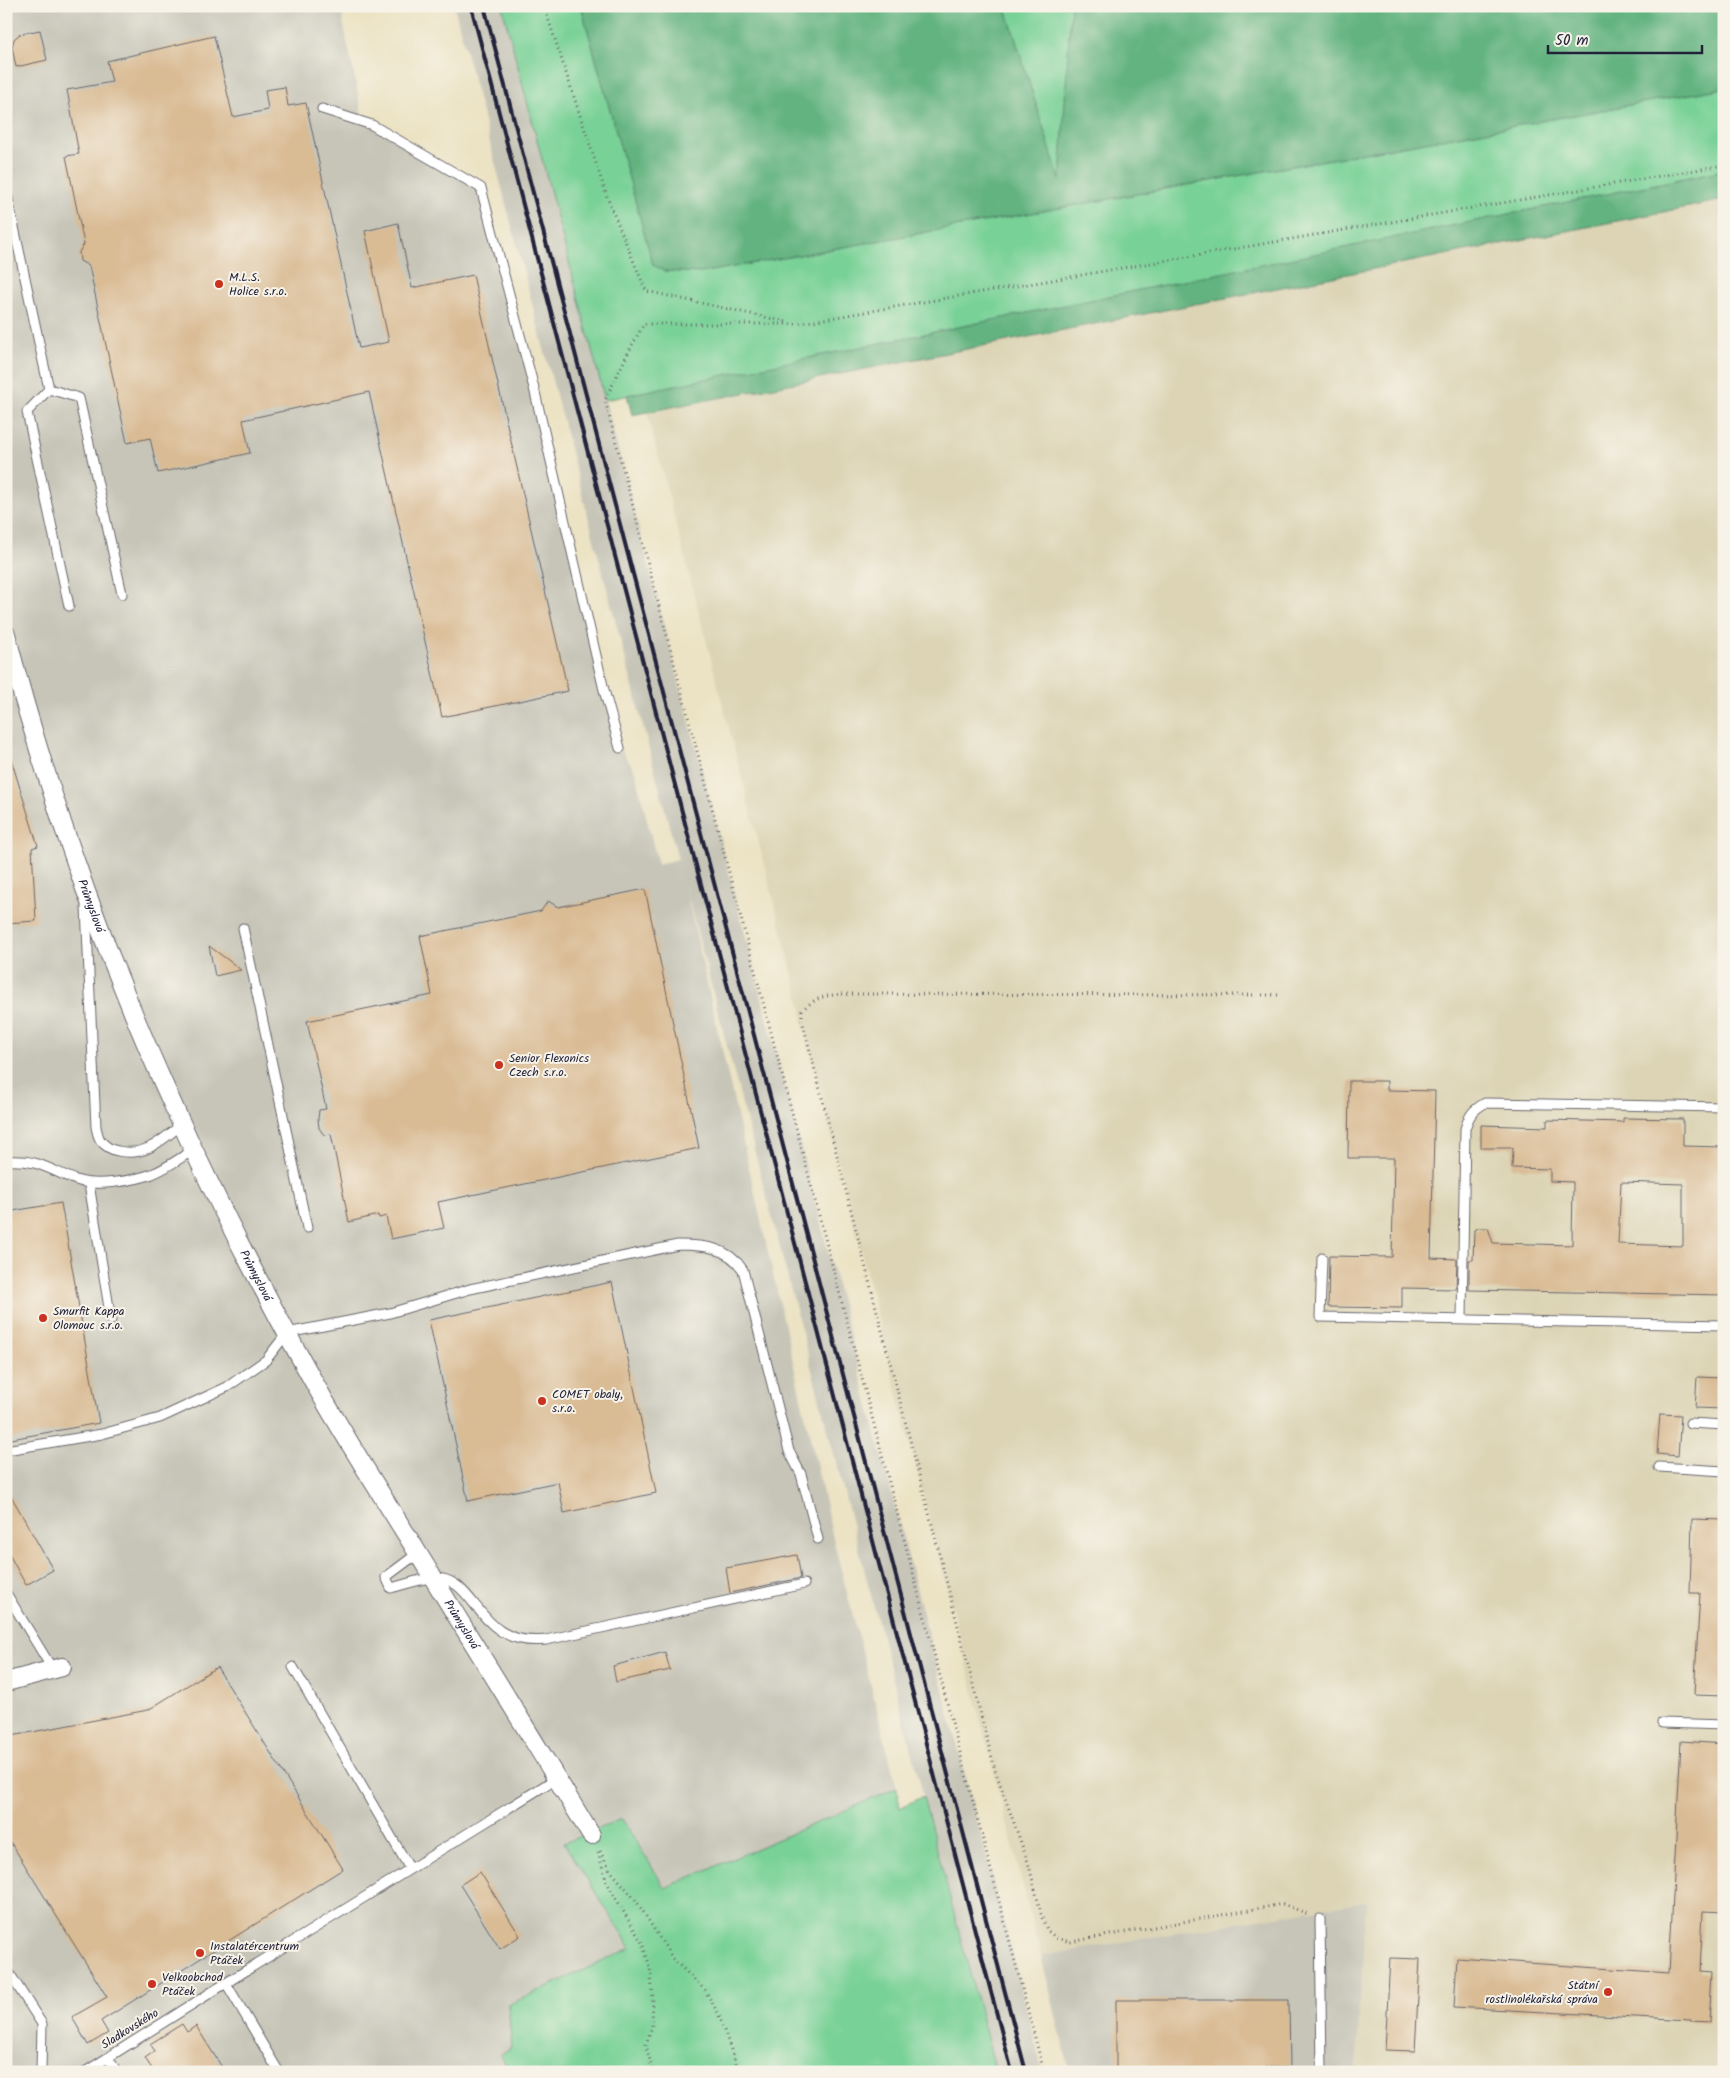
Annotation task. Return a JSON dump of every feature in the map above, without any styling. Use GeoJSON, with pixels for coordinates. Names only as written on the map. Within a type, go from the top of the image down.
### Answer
{"type":"FeatureCollection","features":[{"type":"Feature","properties":{"kind":"street","name":"Průmyslová"},"geometry":{"type":"LineString","coordinates":[[6,634],[11,672],[85,892],[132,1012],[181,1126],[227,1220],[318,1389],[591,1836]]}},
{"type":"Feature","properties":{"kind":"street"},"geometry":{"type":"LineString","coordinates":[[6,1682],[58,1668]]}},
{"type":"Feature","properties":{"kind":"lane"},"geometry":{"type":"LineString","coordinates":[[322,109],[372,125],[481,188],[534,388],[604,690],[620,748]]}},
{"type":"Feature","properties":{"kind":"lane"},"geometry":{"type":"LineString","coordinates":[[6,190],[49,389]]}},
{"type":"Feature","properties":{"kind":"lane"},"geometry":{"type":"LineString","coordinates":[[49,389],[79,398],[122,594]]}},
{"type":"Feature","properties":{"kind":"lane"},"geometry":{"type":"LineString","coordinates":[[49,389],[27,412],[69,606]]}},
{"type":"Feature","properties":{"kind":"lane"},"geometry":{"type":"LineString","coordinates":[[85,892],[96,1127],[101,1141],[112,1150],[129,1153],[146,1150],[158,1144],[181,1126]]}},
{"type":"Feature","properties":{"kind":"lane"},"geometry":{"type":"LineString","coordinates":[[243,928],[307,1228]]}},
{"type":"Feature","properties":{"kind":"lane"},"geometry":{"type":"LineString","coordinates":[[1462,1320],[1465,1129],[1469,1116],[1474,1109],[1485,1103],[1724,1108]]}},
{"type":"Feature","properties":{"kind":"lane"},"geometry":{"type":"LineString","coordinates":[[6,1161],[35,1162],[89,1184],[141,1177],[153,1173],[193,1150]]}},
{"type":"Feature","properties":{"kind":"lane"},"geometry":{"type":"LineString","coordinates":[[89,1184],[111,1320]]}},
{"type":"Feature","properties":{"kind":"lane"},"geometry":{"type":"LineString","coordinates":[[6,1450],[102,1434],[160,1418],[235,1381],[266,1360],[287,1333],[390,1313],[470,1289],[678,1245],[701,1245],[728,1253],[743,1270],[789,1451],[802,1474],[818,1539]]}},
{"type":"Feature","properties":{"kind":"lane"},"geometry":{"type":"LineString","coordinates":[[1322,1258],[1320,1317],[1724,1325]]}},
{"type":"Feature","properties":{"kind":"lane"},"geometry":{"type":"LineString","coordinates":[[1690,1423],[1724,1425]]}},
{"type":"Feature","properties":{"kind":"lane"},"geometry":{"type":"LineString","coordinates":[[1659,1467],[1724,1471]]}},
{"type":"Feature","properties":{"kind":"lane"},"geometry":{"type":"LineString","coordinates":[[418,1554],[386,1577],[391,1588],[433,1578],[456,1584],[463,1589],[494,1628],[515,1639],[527,1641],[546,1640],[804,1584]]}},
{"type":"Feature","properties":{"kind":"lane"},"geometry":{"type":"LineString","coordinates":[[6,1593],[58,1668]]}},
{"type":"Feature","properties":{"kind":"lane"},"geometry":{"type":"LineString","coordinates":[[293,1667],[410,1870]]}},
{"type":"Feature","properties":{"kind":"lane"},"geometry":{"type":"LineString","coordinates":[[1662,1723],[1724,1725]]}},
{"type":"Feature","properties":{"kind":"lane","name":"Sladkovského"},"geometry":{"type":"LineString","coordinates":[[85,2072],[557,1778]]}},
{"type":"Feature","properties":{"kind":"lane"},"geometry":{"type":"LineString","coordinates":[[1320,1919],[1322,2072]]}},
{"type":"Feature","properties":{"kind":"lane"},"geometry":{"type":"LineString","coordinates":[[6,1968],[42,2024],[41,2072]]}},
{"type":"Feature","properties":{"kind":"lane"},"geometry":{"type":"LineString","coordinates":[[226,1983],[279,2072]]}},
{"type":"Feature","properties":{"kind":"lane"},"geometry":{"type":"LineString","coordinates":[[108,2058],[117,2072]]}},
{"type":"Feature","properties":{"kind":"path"},"geometry":{"type":"LineString","coordinates":[[544,6],[608,200],[646,291],[795,324]]}},
{"type":"Feature","properties":{"kind":"path"},"geometry":{"type":"LineString","coordinates":[[1044,2072],[605,400],[644,324],[795,324],[1724,165]]}},
{"type":"Feature","properties":{"kind":"path"},"geometry":{"type":"LineString","coordinates":[[1278,995],[842,994],[824,995],[814,1000],[802,1010],[802,1020],[995,1770],[1028,1862],[1036,1901],[1048,1931],[1056,1938],[1070,1942],[1284,1904],[1320,1919]]}},
{"type":"Feature","properties":{"kind":"path"},"geometry":{"type":"LineString","coordinates":[[591,1836],[608,1883],[642,1944],[650,1967],[653,1998],[652,2026],[646,2045],[652,2072]]}},
{"type":"Feature","properties":{"kind":"path"},"geometry":{"type":"LineString","coordinates":[[591,1836],[610,1870],[635,1899],[673,1959],[705,1990],[718,2013],[739,2072]]}},
{"type":"Feature","properties":{"kind":"shaded area"},"geometry":{"type":"Polygon","coordinates":[[[6,6],[369,6],[342,16],[362,114],[481,188],[620,748],[635,771],[658,865],[678,859],[454,6],[502,6],[1043,2072],[996,2072],[684,882],[833,1538],[897,1788],[665,1888],[622,1819],[632,1948],[508,2005],[512,2047],[501,2055],[511,2072],[6,2072],[6,6]]]}},
{"type":"Feature","properties":{"kind":"shaded area"},"geometry":{"type":"Polygon","coordinates":[[[1724,188],[1724,2072],[1356,2072],[1365,1902],[1041,1956],[802,1020],[802,1009],[644,401],[1724,188]]]}},
{"type":"Feature","properties":{"kind":"shaded area"},"geometry":{"type":"Polygon","coordinates":[[[1366,1901],[1356,2072],[1070,2072],[1041,1956],[1366,1901]]]}},
{"type":"Feature","properties":{"kind":"green space"},"geometry":{"type":"Polygon","coordinates":[[[502,6],[581,6],[653,264],[664,271],[700,273],[1724,88],[1724,170],[605,400],[502,6]]]}},
{"type":"Feature","properties":{"kind":"green space"},"geometry":{"type":"Polygon","coordinates":[[[581,6],[1005,6],[1060,180],[1071,6],[1724,6],[1724,88],[700,273],[664,271],[653,265],[581,6]]]}},
{"type":"Feature","properties":{"kind":"green space"},"geometry":{"type":"Polygon","coordinates":[[[1005,6],[1071,6],[1060,182],[1005,6]]]}},
{"type":"Feature","properties":{"kind":"green space"},"geometry":{"type":"Polygon","coordinates":[[[1724,170],[1724,200],[632,415],[627,395],[1724,170]]]}},
{"type":"Feature","properties":{"kind":"green space"},"geometry":{"type":"Polygon","coordinates":[[[897,1788],[900,1808],[923,1796],[996,2072],[511,2072],[500,2055],[512,2047],[508,2005],[631,1948],[564,1843],[622,1819],[665,1888],[897,1788]]]}},
{"type":"Feature","properties":{"kind":"building"},"geometry":{"type":"Polygon","coordinates":[[[40,30],[47,60],[16,67],[12,47],[14,39],[20,34],[40,30]]]}},
{"type":"Feature","properties":{"kind":"building"},"geometry":{"type":"Polygon","coordinates":[[[214,36],[233,117],[268,110],[265,90],[285,87],[288,106],[306,103],[359,348],[389,342],[365,231],[398,223],[412,288],[473,275],[568,691],[442,717],[369,392],[243,420],[250,453],[158,473],[150,438],[127,443],[89,266],[80,261],[79,252],[84,244],[66,156],[79,154],[67,90],[112,82],[107,61],[214,36]]]}},
{"type":"Feature","properties":{"kind":"building"},"geometry":{"type":"Polygon","coordinates":[[[10,756],[38,846],[32,848],[36,921],[6,923],[6,757],[10,756]]]}},
{"type":"Feature","properties":{"kind":"building","name":"Senior Flexonics Czech s.r.o."},"geometry":{"type":"Polygon","coordinates":[[[645,889],[699,1148],[438,1202],[444,1228],[391,1239],[386,1216],[379,1218],[378,1215],[349,1222],[331,1134],[324,1135],[319,1128],[319,1110],[326,1109],[307,1021],[432,995],[420,936],[541,911],[548,901],[558,907],[645,889]]]}},
{"type":"Feature","properties":{"kind":"building"},"geometry":{"type":"Polygon","coordinates":[[[209,946],[228,960],[241,970],[215,976],[209,946]]]}},
{"type":"Feature","properties":{"kind":"building"},"geometry":{"type":"Polygon","coordinates":[[[1349,1081],[1387,1081],[1387,1090],[1435,1091],[1431,1258],[1457,1259],[1456,1289],[1402,1288],[1402,1308],[1328,1307],[1329,1256],[1392,1257],[1394,1158],[1348,1158],[1349,1081]]]}},
{"type":"Feature","properties":{"kind":"building"},"geometry":{"type":"Polygon","coordinates":[[[1623,1118],[1683,1119],[1683,1146],[1724,1147],[1724,1295],[1469,1290],[1469,1260],[1473,1260],[1474,1230],[1488,1228],[1493,1243],[1572,1245],[1573,1182],[1550,1181],[1550,1169],[1512,1168],[1513,1148],[1481,1148],[1481,1125],[1547,1127],[1547,1120],[1623,1122],[1623,1118]],[[1621,1182],[1618,1244],[1683,1246],[1683,1184],[1621,1182]]]}},
{"type":"Feature","properties":{"kind":"building","name":"Smurfit Kappa Olomouc s.r.o."},"geometry":{"type":"Polygon","coordinates":[[[61,1203],[99,1423],[6,1440],[6,1212],[61,1203]]]}},
{"type":"Feature","properties":{"kind":"building","name":"COMET obaly, s.r.o."},"geometry":{"type":"Polygon","coordinates":[[[612,1282],[656,1493],[564,1513],[558,1482],[468,1501],[429,1320],[612,1282]]]}},
{"type":"Feature","properties":{"kind":"building"},"geometry":{"type":"Polygon","coordinates":[[[1697,1377],[1724,1378],[1724,1409],[1695,1408],[1697,1377]]]}},
{"type":"Feature","properties":{"kind":"building"},"geometry":{"type":"Polygon","coordinates":[[[1660,1414],[1681,1415],[1678,1456],[1657,1454],[1660,1414]]]}},
{"type":"Feature","properties":{"kind":"building"},"geometry":{"type":"Polygon","coordinates":[[[6,1487],[53,1570],[26,1585],[6,1549],[6,1487]]]}},
{"type":"Feature","properties":{"kind":"building"},"geometry":{"type":"Polygon","coordinates":[[[1692,1519],[1724,1520],[1724,1696],[1694,1695],[1700,1593],[1690,1593],[1692,1519]]]}},
{"type":"Feature","properties":{"kind":"building"},"geometry":{"type":"Polygon","coordinates":[[[797,1555],[801,1578],[730,1593],[726,1568],[797,1555]]]}},
{"type":"Feature","properties":{"kind":"building"},"geometry":{"type":"Polygon","coordinates":[[[665,1652],[670,1670],[616,1682],[613,1666],[665,1652]]]}},
{"type":"Feature","properties":{"kind":"building"},"geometry":{"type":"Polygon","coordinates":[[[217,1667],[343,1869],[101,2021],[108,2033],[88,2045],[72,2017],[107,1997],[6,1835],[6,1737],[148,1710],[217,1667]]]}},
{"type":"Feature","properties":{"kind":"building"},"geometry":{"type":"Polygon","coordinates":[[[1681,1741],[1724,1744],[1724,1912],[1703,1911],[1700,1972],[1711,1973],[1708,2023],[1690,2022],[1690,2020],[1454,2007],[1457,1958],[1669,1973],[1681,1741]]]}},
{"type":"Feature","properties":{"kind":"building"},"geometry":{"type":"Polygon","coordinates":[[[480,1872],[520,1936],[500,1949],[460,1885],[480,1872]]]}},
{"type":"Feature","properties":{"kind":"building"},"geometry":{"type":"Polygon","coordinates":[[[1390,1958],[1420,1959],[1415,2051],[1385,2050],[1390,1958]]]}},
{"type":"Feature","properties":{"kind":"building"},"geometry":{"type":"Polygon","coordinates":[[[1116,2000],[1289,2000],[1290,2068],[1266,2067],[1267,2072],[1116,2072],[1116,2000]]]}},
{"type":"Feature","properties":{"kind":"building"},"geometry":{"type":"Polygon","coordinates":[[[182,2024],[187,2032],[196,2026],[225,2072],[154,2072],[145,2058],[155,2051],[150,2044],[182,2024]]]}},
{"type":"Feature","properties":{"kind":"railway"},"geometry":{"type":"LineString","coordinates":[[471,6],[1012,2072]]}},
{"type":"Feature","properties":{"kind":"railway"},"geometry":{"type":"LineString","coordinates":[[484,6],[1026,2072]]}},
{"type":"Feature","properties":{"kind":"place","name":"M.L.S. Holice s.r.o."},"geometry":{"type":"Point","coordinates":[219,284]}},
{"type":"Feature","properties":{"kind":"place","name":"Senior Flexonics Czech s.r.o."},"geometry":{"type":"Point","coordinates":[499,1065]}},
{"type":"Feature","properties":{"kind":"place","name":"Smurfit Kappa Olomouc s.r.o."},"geometry":{"type":"Point","coordinates":[43,1318]}},
{"type":"Feature","properties":{"kind":"place","name":"COMET obaly, s.r.o."},"geometry":{"type":"Point","coordinates":[542,1401]}},
{"type":"Feature","properties":{"kind":"place","name":"Instalatércentrum Ptáček"},"geometry":{"type":"Point","coordinates":[200,1953]}},
{"type":"Feature","properties":{"kind":"place","name":"Velkoobchod Ptáček"},"geometry":{"type":"Point","coordinates":[152,1984]}},
{"type":"Feature","properties":{"kind":"place","name":"Státní rostlinolékařská správa"},"geometry":{"type":"Point","coordinates":[1608,1992]}}]}
